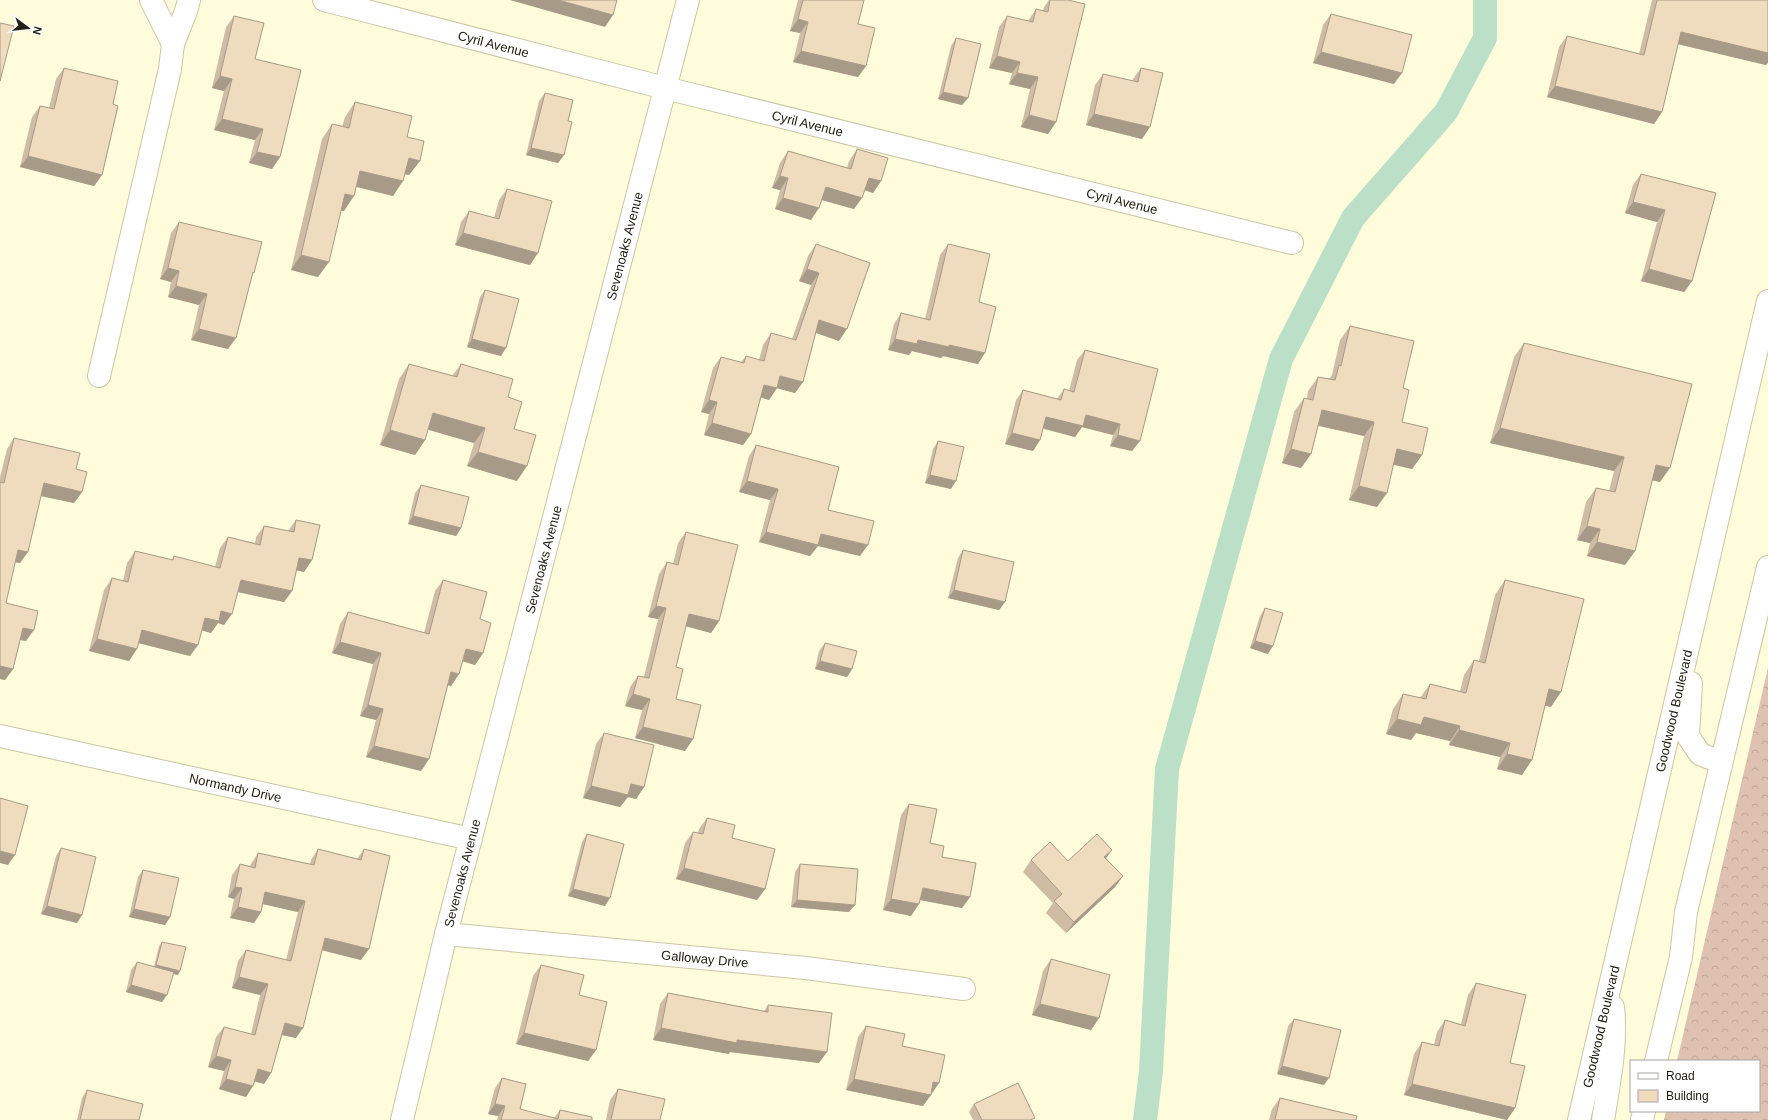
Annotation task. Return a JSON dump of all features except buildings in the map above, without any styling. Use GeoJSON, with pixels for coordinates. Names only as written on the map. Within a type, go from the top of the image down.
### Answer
{"type":"FeatureCollection","features":[{"type":"Feature","properties":{"kind":"street"},"geometry":{"type":"LineString","coordinates":[[151,0],[173,44]]}},
{"type":"Feature","properties":{"kind":"street"},"geometry":{"type":"LineString","coordinates":[[99,376],[170,69],[173,44],[189,0]]}},
{"type":"Feature","properties":{"kind":"street","name":"Cyril Avenue"},"geometry":{"type":"LineString","coordinates":[[324,0],[665,88],[1292,243]]}},
{"type":"Feature","properties":{"kind":"street","name":"Sevenoaks Avenue"},"geometry":{"type":"LineString","coordinates":[[402,1120],[446,934],[688,0]]}},
{"type":"Feature","properties":{"kind":"street","name":"Goodwood Boulevard"},"geometry":{"type":"LineString","coordinates":[[1579,1120],[1768,301]]}},
{"type":"Feature","properties":{"kind":"street"},"geometry":{"type":"LineString","coordinates":[[1656,1060],[1681,956],[1686,912],[1768,567]]}},
{"type":"Feature","properties":{"kind":"street"},"geometry":{"type":"LineString","coordinates":[[1694,626],[1688,736],[1700,754],[1721,760]]}},
{"type":"Feature","properties":{"kind":"street","name":"Normandy Drive"},"geometry":{"type":"LineString","coordinates":[[0,736],[471,839]]}},
{"type":"Feature","properties":{"kind":"street","name":"Galloway Drive"},"geometry":{"type":"LineString","coordinates":[[446,934],[806,968],[964,989]]}},
{"type":"Feature","properties":{"kind":"street"},"geometry":{"type":"LineString","coordinates":[[1603,1120],[1614,1052],[1615,1024],[1611,984]]}},
{"type":"Feature","properties":{"kind":"green space"},"geometry":{"type":"Polygon","coordinates":[[[1768,668],[1768,1120],[1664,1120],[1666,1112],[1760,1112],[1760,1060],[1677,1060],[1768,668]]]}},
{"type":"Feature","properties":{"kind":"waterway"},"geometry":{"type":"LineString","coordinates":[[1145,1120],[1151,1071],[1167,769],[1281,359],[1353,218],[1446,112],[1485,38],[1485,0]]}}]}
